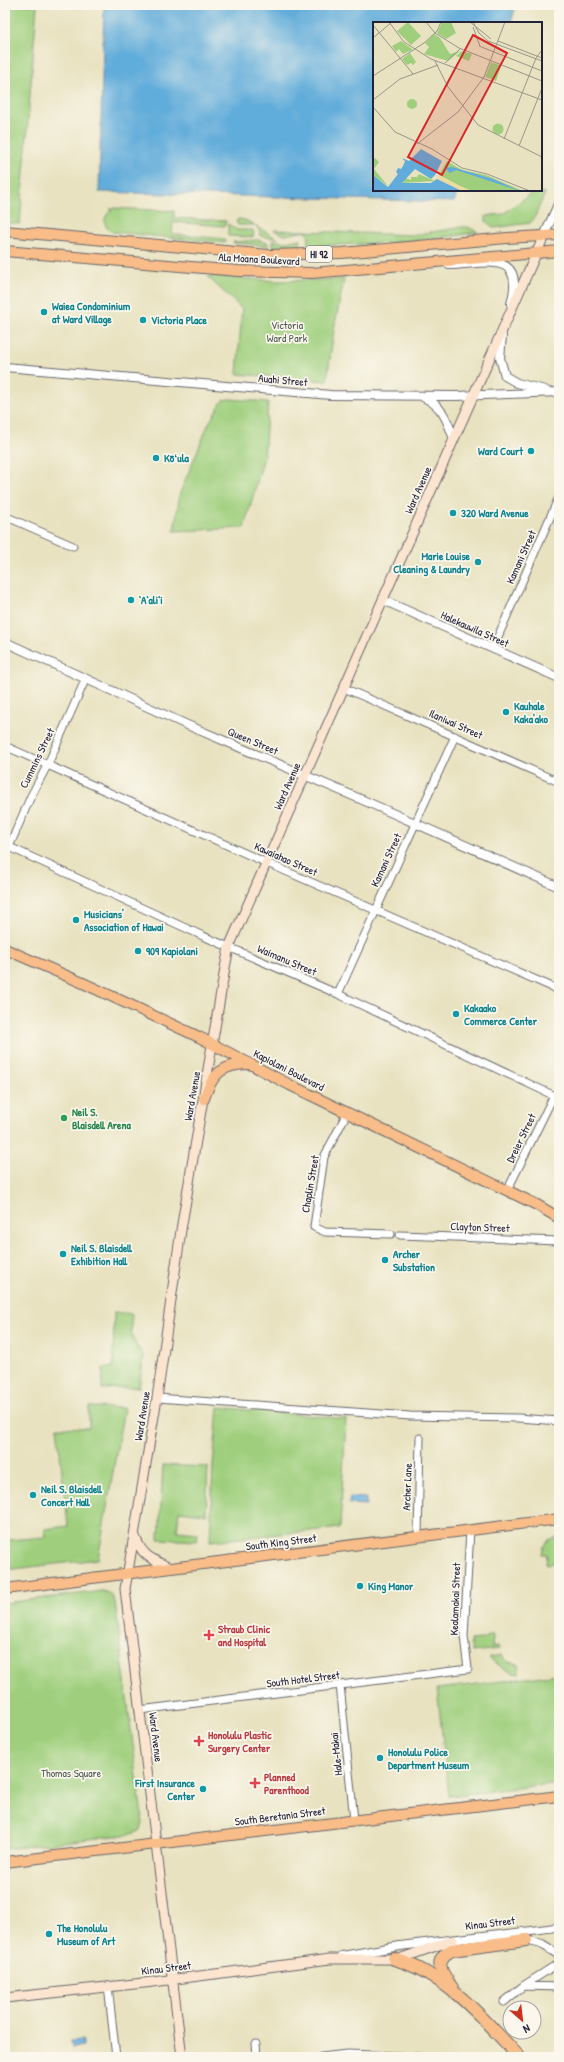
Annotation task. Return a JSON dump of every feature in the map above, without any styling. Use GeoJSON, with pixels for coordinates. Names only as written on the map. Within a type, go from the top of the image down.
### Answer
{"type":"FeatureCollection","features":[{"type":"Feature","properties":{"kind":"highway"},"geometry":{"type":"LineString","coordinates":[[519,2057],[455,1992],[442,1973],[440,1965],[444,1954],[452,1950],[526,1940]]}},
{"type":"Feature","properties":{"kind":"highway"},"geometry":{"type":"LineString","coordinates":[[394,1959],[426,1973],[455,1992]]}},
{"type":"Feature","properties":{"kind":"main road","name":"Ala Moana Boulevard"},"geometry":{"type":"LineString","coordinates":[[5,230],[269,255],[342,253],[559,235]]}},
{"type":"Feature","properties":{"kind":"main road","name":"Ward Avenue"},"geometry":{"type":"LineString","coordinates":[[182,2057],[125,1589],[157,1398],[181,1230],[229,947],[544,236]]}},
{"type":"Feature","properties":{"kind":"main road","name":"Ala Moana Boulevard"},"geometry":{"type":"LineString","coordinates":[[5,251],[238,271],[312,273],[559,251]]}},
{"type":"Feature","properties":{"kind":"main road","name":"Kapiolani Boulevard"},"geometry":{"type":"LineString","coordinates":[[5,949],[83,983],[213,1044],[249,1064],[559,1218]]}},
{"type":"Feature","properties":{"kind":"main road"},"geometry":{"type":"LineString","coordinates":[[204,1099],[212,1079],[221,1071],[231,1065],[249,1064]]}},
{"type":"Feature","properties":{"kind":"main road","name":"South King Street"},"geometry":{"type":"LineString","coordinates":[[5,1589],[559,1519]]}},
{"type":"Feature","properties":{"kind":"main road"},"geometry":{"type":"LineString","coordinates":[[134,1536],[144,1555],[170,1568]]}},
{"type":"Feature","properties":{"kind":"main road","name":"South Beretania Street"},"geometry":{"type":"LineString","coordinates":[[5,1862],[559,1796]]}},
{"type":"Feature","properties":{"kind":"main road","name":"Kinau Street"},"geometry":{"type":"LineString","coordinates":[[5,1998],[330,1959],[403,1958],[453,1940]]}},
{"type":"Feature","properties":{"kind":"street","name":"Ward Avenue"},"geometry":{"type":"LineString","coordinates":[[544,236],[559,202]]}},
{"type":"Feature","properties":{"kind":"street"},"geometry":{"type":"LineString","coordinates":[[395,266],[504,264],[511,270],[514,285],[500,351],[500,363],[505,376],[517,383],[556,392]]}},
{"type":"Feature","properties":{"kind":"street","name":"Auahi Street"},"geometry":{"type":"LineString","coordinates":[[5,367],[317,394],[473,396],[556,392]]}},
{"type":"Feature","properties":{"kind":"street"},"geometry":{"type":"LineString","coordinates":[[421,396],[432,401],[445,414],[454,439]]}},
{"type":"Feature","properties":{"kind":"street","name":"Kamani Street"},"geometry":{"type":"LineString","coordinates":[[493,648],[559,497]]}},
{"type":"Feature","properties":{"kind":"street"},"geometry":{"type":"LineString","coordinates":[[5,516],[73,546]]}},
{"type":"Feature","properties":{"kind":"street","name":"Halekauwila Street"},"geometry":{"type":"LineString","coordinates":[[383,600],[559,678]]}},
{"type":"Feature","properties":{"kind":"street","name":"Queen Street"},"geometry":{"type":"LineString","coordinates":[[5,642],[185,724],[559,887]]}},
{"type":"Feature","properties":{"kind":"street","name":"Cummins Street"},"geometry":{"type":"LineString","coordinates":[[7,846],[48,764],[86,678]]}},
{"type":"Feature","properties":{"kind":"street","name":"Ilaniwai Street"},"geometry":{"type":"LineString","coordinates":[[344,688],[559,782]]}},
{"type":"Feature","properties":{"kind":"street","name":"Kamani Street"},"geometry":{"type":"LineString","coordinates":[[338,994],[375,908],[455,736]]}},
{"type":"Feature","properties":{"kind":"street","name":"Kawaiahao Street"},"geometry":{"type":"LineString","coordinates":[[5,746],[267,863],[375,908],[559,990]]}},
{"type":"Feature","properties":{"kind":"street","name":"Waimanu Street"},"geometry":{"type":"LineString","coordinates":[[7,846],[229,947],[338,994],[556,1097]]}},
{"type":"Feature","properties":{"kind":"street","name":"Dreier Street"},"geometry":{"type":"LineString","coordinates":[[507,1191],[556,1097]]}},
{"type":"Feature","properties":{"kind":"street","name":"Chaplin Street"},"geometry":{"type":"LineString","coordinates":[[347,1113],[324,1157],[314,1228],[326,1232],[391,1234]]}},
{"type":"Feature","properties":{"kind":"street","name":"Clayton Street"},"geometry":{"type":"LineString","coordinates":[[400,1235],[559,1241]]}},
{"type":"Feature","properties":{"kind":"street"},"geometry":{"type":"LineString","coordinates":[[157,1398],[410,1416],[518,1418],[559,1421]]}},
{"type":"Feature","properties":{"kind":"street","name":"Archer Lane"},"geometry":{"type":"LineString","coordinates":[[418,1537],[420,1438]]}},
{"type":"Feature","properties":{"kind":"street","name":"Kealamakai Street"},"geometry":{"type":"LineString","coordinates":[[468,1669],[464,1636],[470,1530]]}},
{"type":"Feature","properties":{"kind":"street","name":"South Hotel Street"},"geometry":{"type":"LineString","coordinates":[[140,1710],[468,1669]]}},
{"type":"Feature","properties":{"kind":"street","name":"Hale-Makai"},"geometry":{"type":"LineString","coordinates":[[340,1685],[354,1820]]}},
{"type":"Feature","properties":{"kind":"street","name":"Kinau Street"},"geometry":{"type":"LineString","coordinates":[[330,1959],[365,1952],[559,1927]]}},
{"type":"Feature","properties":{"kind":"street"},"geometry":{"type":"LineString","coordinates":[[500,1934],[542,1944],[559,1955]]}},
{"type":"Feature","properties":{"kind":"street"},"geometry":{"type":"LineString","coordinates":[[506,2000],[524,1986],[559,1963]]}},
{"type":"Feature","properties":{"kind":"street"},"geometry":{"type":"LineString","coordinates":[[547,1970],[546,1976],[550,1985]]}},
{"type":"Feature","properties":{"kind":"street"},"geometry":{"type":"LineString","coordinates":[[524,1986],[550,1985],[559,1987]]}},
{"type":"Feature","properties":{"kind":"street"},"geometry":{"type":"LineString","coordinates":[[108,1986],[116,2057]]}},
{"type":"Feature","properties":{"kind":"street"},"geometry":{"type":"LineString","coordinates":[[256,2044],[257,2057]]}},
{"type":"Feature","properties":{"kind":"street"},"geometry":{"type":"LineString","coordinates":[[321,2057],[348,2054],[420,2057]]}},
{"type":"Feature","properties":{"kind":"green space"},"geometry":{"type":"Polygon","coordinates":[[[5,5],[37,5],[20,224],[5,223],[5,5]]]}},
{"type":"Feature","properties":{"kind":"green space"},"geometry":{"type":"Polygon","coordinates":[[[536,192],[545,193],[534,219],[530,223],[494,228],[486,221],[486,216],[503,214],[529,195],[536,192]]]}},
{"type":"Feature","properties":{"kind":"green space"},"geometry":{"type":"Polygon","coordinates":[[[111,208],[174,211],[174,218],[226,221],[225,226],[173,222],[172,234],[225,239],[225,243],[113,232],[107,228],[105,222],[106,216],[111,211],[111,208]]]}},
{"type":"Feature","properties":{"kind":"green space"},"geometry":{"type":"Polygon","coordinates":[[[238,219],[245,220],[255,225],[238,225],[236,222],[238,219]]]}},
{"type":"Feature","properties":{"kind":"green space"},"geometry":{"type":"Polygon","coordinates":[[[228,224],[237,230],[253,230],[254,235],[252,237],[228,236],[228,224]]]}},
{"type":"Feature","properties":{"kind":"green space"},"geometry":{"type":"Polygon","coordinates":[[[256,226],[278,239],[261,236],[256,226]]]}},
{"type":"Feature","properties":{"kind":"green space"},"geometry":{"type":"Polygon","coordinates":[[[468,227],[478,232],[390,243],[307,246],[309,237],[305,231],[414,235],[468,227]]]}},
{"type":"Feature","properties":{"kind":"green space"},"geometry":{"type":"Polygon","coordinates":[[[274,230],[305,231],[285,235],[274,230]]]}},
{"type":"Feature","properties":{"kind":"green space"},"geometry":{"type":"Polygon","coordinates":[[[299,239],[301,240],[299,246],[273,246],[273,241],[287,242],[299,239]]]}},
{"type":"Feature","properties":{"kind":"green space"},"geometry":{"type":"Polygon","coordinates":[[[258,240],[268,243],[268,246],[233,243],[233,242],[258,240]]]}},
{"type":"Feature","properties":{"kind":"green space","name":"Victoria Ward Park"},"geometry":{"type":"Polygon","coordinates":[[[214,276],[277,281],[344,279],[334,329],[327,381],[237,374],[242,309],[208,277],[214,276]]]}},
{"type":"Feature","properties":{"kind":"green space"},"geometry":{"type":"Polygon","coordinates":[[[230,399],[268,402],[264,457],[244,528],[174,531],[180,493],[209,423],[223,400],[230,399]]]}},
{"type":"Feature","properties":{"kind":"green space"},"geometry":{"type":"Polygon","coordinates":[[[114,1312],[132,1314],[132,1336],[136,1345],[144,1356],[139,1387],[102,1389],[103,1368],[113,1367],[114,1312]]]}},
{"type":"Feature","properties":{"kind":"green space"},"geometry":{"type":"Polygon","coordinates":[[[89,1407],[124,1408],[98,1559],[5,1570],[5,1535],[7,1535],[8,1540],[46,1537],[45,1529],[68,1526],[57,1427],[89,1428],[89,1407]]]}},
{"type":"Feature","properties":{"kind":"green space"},"geometry":{"type":"Polygon","coordinates":[[[218,1407],[346,1419],[340,1528],[210,1541],[213,1465],[218,1407]]]}},
{"type":"Feature","properties":{"kind":"green space"},"geometry":{"type":"Polygon","coordinates":[[[163,1465],[208,1467],[206,1514],[179,1511],[177,1531],[198,1533],[197,1541],[159,1539],[163,1465]]]}},
{"type":"Feature","properties":{"kind":"green space"},"geometry":{"type":"Polygon","coordinates":[[[559,1537],[559,1562],[546,1564],[547,1554],[542,1554],[545,1544],[549,1540],[559,1537]]]}},
{"type":"Feature","properties":{"kind":"green space","name":"Thomas Square"},"geometry":{"type":"Polygon","coordinates":[[[102,1591],[111,1594],[115,1602],[143,1824],[139,1831],[131,1834],[5,1849],[5,1603],[102,1591]]]}},
{"type":"Feature","properties":{"kind":"green space"},"geometry":{"type":"Polygon","coordinates":[[[490,1634],[493,1634],[492,1647],[498,1646],[499,1649],[472,1652],[470,1640],[483,1639],[490,1634]]]}},
{"type":"Feature","properties":{"kind":"green space"},"geometry":{"type":"Polygon","coordinates":[[[501,1655],[508,1662],[518,1664],[519,1674],[511,1673],[490,1659],[490,1657],[501,1655]]]}},
{"type":"Feature","properties":{"kind":"green space"},"geometry":{"type":"Polygon","coordinates":[[[559,1674],[559,1783],[449,1796],[437,1689],[559,1674]]]}},
{"type":"Feature","properties":{"kind":"water"},"geometry":{"type":"Polygon","coordinates":[[[104,5],[516,5],[511,22],[373,22],[373,191],[458,191],[454,202],[99,192],[104,5]]]}},
{"type":"Feature","properties":{"kind":"water"},"geometry":{"type":"Polygon","coordinates":[[[350,1497],[366,1498],[366,1505],[349,1504],[350,1497]]]}},
{"type":"Feature","properties":{"kind":"water"},"geometry":{"type":"Polygon","coordinates":[[[83,2040],[83,2046],[72,2047],[71,2041],[83,2040]]]}},
{"type":"Feature","properties":{"kind":"place","name":"Waiea Condominium at Ward Village"},"geometry":{"type":"Point","coordinates":[44,312]}},
{"type":"Feature","properties":{"kind":"place","name":"Victoria Place"},"geometry":{"type":"Point","coordinates":[143,320]}},
{"type":"Feature","properties":{"kind":"place","name":"Ward Court"},"geometry":{"type":"Point","coordinates":[531,451]}},
{"type":"Feature","properties":{"kind":"place","name":"Kōʻula"},"geometry":{"type":"Point","coordinates":[156,458]}},
{"type":"Feature","properties":{"kind":"place","name":"320 Ward Avenue"},"geometry":{"type":"Point","coordinates":[453,513]}},
{"type":"Feature","properties":{"kind":"place","name":"Marie Louise Cleaning & Laundry"},"geometry":{"type":"Point","coordinates":[478,562]}},
{"type":"Feature","properties":{"kind":"place","name":"‘A‘ali‘i"},"geometry":{"type":"Point","coordinates":[131,600]}},
{"type":"Feature","properties":{"kind":"place","name":"Kauhale Kaka'ako"},"geometry":{"type":"Point","coordinates":[506,712]}},
{"type":"Feature","properties":{"kind":"place","name":"Musicians' Association of Hawai"},"geometry":{"type":"Point","coordinates":[76,920]}},
{"type":"Feature","properties":{"kind":"place","name":"909 Kapiolani"},"geometry":{"type":"Point","coordinates":[138,951]}},
{"type":"Feature","properties":{"kind":"place","name":"Kakaako Commerce Center"},"geometry":{"type":"Point","coordinates":[456,1014]}},
{"type":"Feature","properties":{"kind":"place","name":"Neil S. Blaisdell Arena"},"geometry":{"type":"Point","coordinates":[64,1118]}},
{"type":"Feature","properties":{"kind":"place","name":"Neil S. Blaisdell Exhibition Hall"},"geometry":{"type":"Point","coordinates":[63,1254]}},
{"type":"Feature","properties":{"kind":"place","name":"Archer Substation"},"geometry":{"type":"Point","coordinates":[385,1260]}},
{"type":"Feature","properties":{"kind":"place","name":"Neil S. Blaisdell Concert Hall"},"geometry":{"type":"Point","coordinates":[33,1495]}},
{"type":"Feature","properties":{"kind":"place","name":"King Manor"},"geometry":{"type":"Point","coordinates":[360,1586]}},
{"type":"Feature","properties":{"kind":"place","name":"Straub Clinic and Hospital"},"geometry":{"type":"Point","coordinates":[209,1635]}},
{"type":"Feature","properties":{"kind":"place","name":"Honolulu Plastic Surgery Center"},"geometry":{"type":"Point","coordinates":[199,1741]}},
{"type":"Feature","properties":{"kind":"place","name":"Honolulu Police Department Museum"},"geometry":{"type":"Point","coordinates":[380,1758]}},
{"type":"Feature","properties":{"kind":"place","name":"Planned Parenthood"},"geometry":{"type":"Point","coordinates":[255,1783]}},
{"type":"Feature","properties":{"kind":"place","name":"First Insurance Center"},"geometry":{"type":"Point","coordinates":[203,1789]}},
{"type":"Feature","properties":{"kind":"place","name":"The Honolulu Museum of Art"},"geometry":{"type":"Point","coordinates":[49,1934]}}]}
